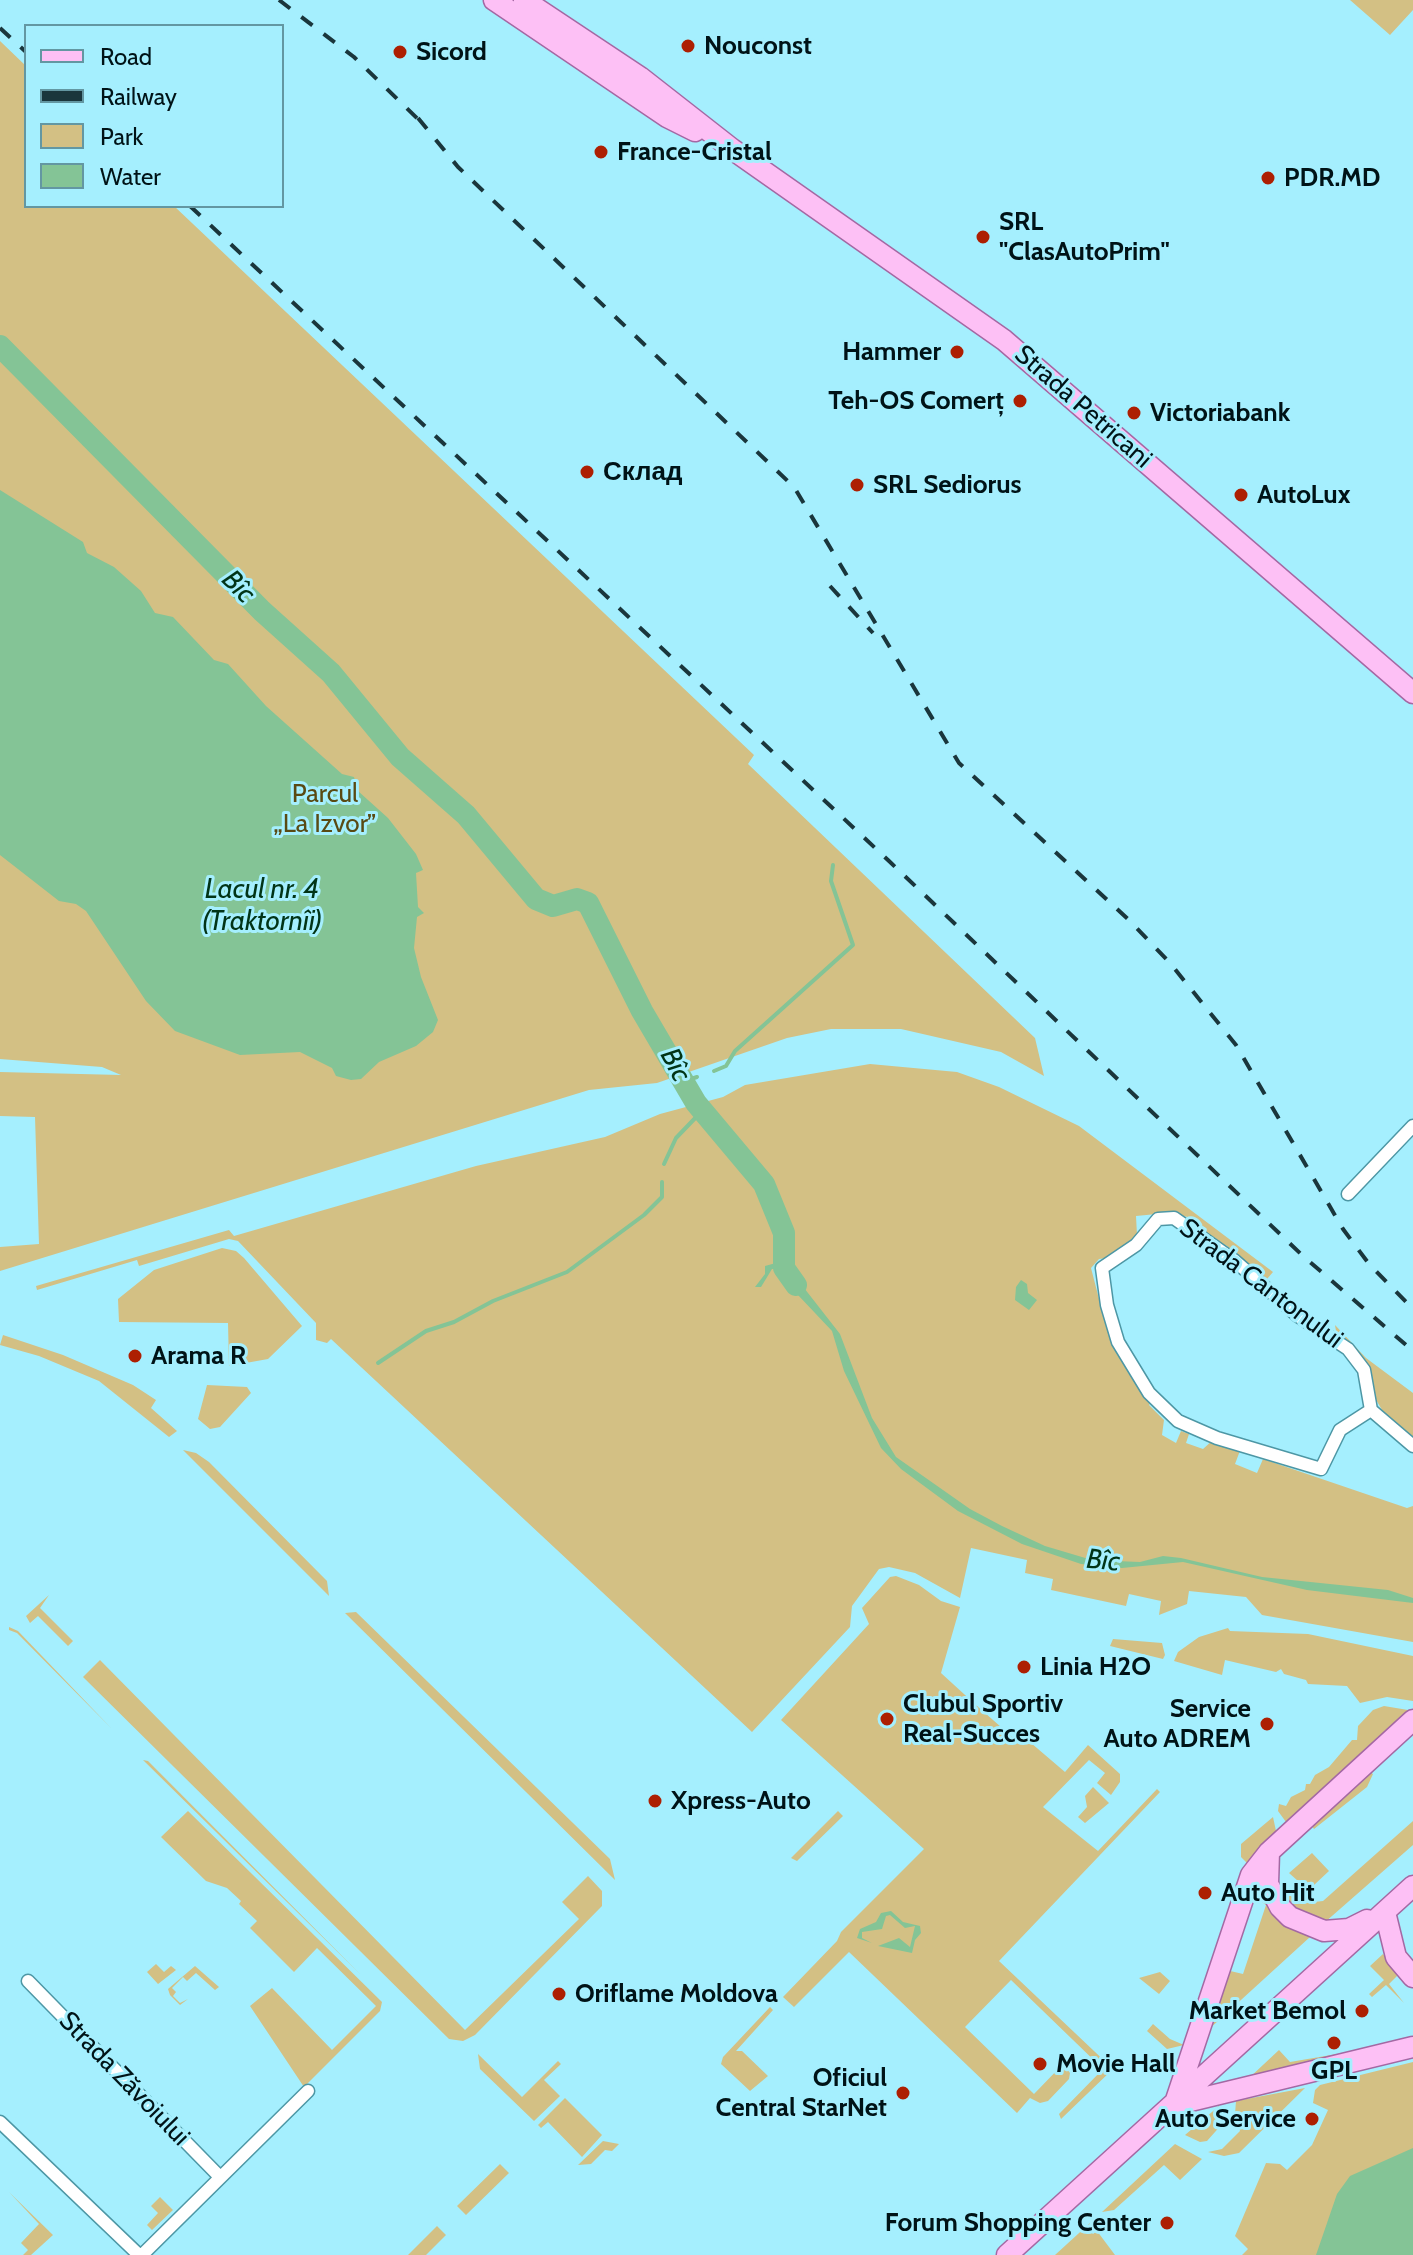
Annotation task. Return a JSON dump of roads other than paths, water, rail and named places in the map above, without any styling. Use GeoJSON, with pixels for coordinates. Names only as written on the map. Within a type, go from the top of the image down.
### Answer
{"type":"FeatureCollection","features":[{"type":"Feature","properties":{"kind":"main road","name":"Strada Petricani"},"geometry":{"type":"LineString","coordinates":[[494,0],[667,117],[732,149]]}},
{"type":"Feature","properties":{"kind":"main road","name":"Strada Petricani"},"geometry":{"type":"LineString","coordinates":[[524,0],[640,77],[732,149],[1004,340],[1413,693]]}},
{"type":"Feature","properties":{"kind":"main road"},"geometry":{"type":"LineString","coordinates":[[1174,2106],[1251,1875],[1269,1852],[1411,1723]]}},
{"type":"Feature","properties":{"kind":"main road"},"geometry":{"type":"LineString","coordinates":[[1269,1852],[1267,1875],[1271,1894],[1280,1907],[1303,1925],[1337,1931],[1385,1912]]}},
{"type":"Feature","properties":{"kind":"main road"},"geometry":{"type":"LineString","coordinates":[[1007,2255],[1413,1886]]}},
{"type":"Feature","properties":{"kind":"main road"},"geometry":{"type":"LineString","coordinates":[[1385,1912],[1396,1957],[1413,1977]]}},
{"type":"Feature","properties":{"kind":"main road"},"geometry":{"type":"LineString","coordinates":[[1174,2106],[1413,2047]]}},
{"type":"Feature","properties":{"kind":"street"},"geometry":{"type":"LineString","coordinates":[[1348,1194],[1413,1126]]}},
{"type":"Feature","properties":{"kind":"street","name":"Strada Cantonului"},"geometry":{"type":"LineString","coordinates":[[1174,1218],[1235,1261],[1298,1316],[1348,1349],[1364,1370],[1371,1410],[1340,1430],[1321,1469],[1217,1438],[1178,1421],[1149,1393],[1118,1342],[1102,1268],[1136,1245],[1158,1219],[1174,1218]]}},
{"type":"Feature","properties":{"kind":"street"},"geometry":{"type":"LineString","coordinates":[[1371,1410],[1413,1446]]}},
{"type":"Feature","properties":{"kind":"street","name":"Strada Zăvoiului"},"geometry":{"type":"LineString","coordinates":[[28,1981],[220,2177]]}},
{"type":"Feature","properties":{"kind":"street"},"geometry":{"type":"LineString","coordinates":[[0,2122],[141,2255],[308,2091]]}},
{"type":"Feature","properties":{"kind":"water","name":"Lacul nr. 4 (Traktornîi)"},"geometry":{"type":"Polygon","coordinates":[[[0,490],[83,542],[87,553],[114,567],[141,591],[155,613],[173,617],[214,660],[228,664],[266,706],[342,774],[354,777],[358,791],[388,818],[416,854],[423,870],[416,873],[418,907],[424,913],[417,917],[414,948],[421,977],[438,1020],[433,1032],[416,1046],[379,1062],[361,1079],[351,1080],[336,1076],[332,1068],[300,1052],[240,1055],[175,1031],[146,1001],[86,911],[76,904],[59,901],[0,855],[0,490]]]}},
{"type":"Feature","properties":{"kind":"water"},"geometry":{"type":"Polygon","coordinates":[[[783,1261],[840,1334],[872,1418],[896,1457],[970,1509],[1045,1546],[1092,1560],[1140,1562],[1163,1556],[1181,1558],[1262,1577],[1388,1590],[1413,1598],[1413,1603],[1307,1590],[1183,1562],[1122,1568],[1081,1564],[1022,1544],[958,1511],[901,1469],[881,1448],[844,1371],[832,1331],[781,1277],[778,1269],[772,1269],[761,1287],[755,1287],[765,1274],[765,1266],[783,1261]]]}},
{"type":"Feature","properties":{"kind":"water"},"geometry":{"type":"Polygon","coordinates":[[[1021,1280],[1027,1284],[1028,1293],[1037,1300],[1029,1310],[1015,1300],[1016,1287],[1021,1280]]]}},
{"type":"Feature","properties":{"kind":"water"},"geometry":{"type":"Polygon","coordinates":[[[891,1911],[903,1922],[920,1926],[921,1933],[915,1940],[912,1953],[878,1946],[899,1938],[910,1947],[915,1926],[905,1928],[890,1915],[886,1916],[882,1929],[862,1932],[862,1938],[872,1943],[857,1938],[860,1929],[876,1922],[881,1913],[891,1911]]]}},
{"type":"Feature","properties":{"kind":"water"},"geometry":{"type":"Polygon","coordinates":[[[1413,2148],[1413,2255],[1316,2255],[1337,2194],[1350,2176],[1413,2148]]]}},
{"type":"Feature","properties":{"kind":"waterway","name":"Bîc"},"geometry":{"type":"LineString","coordinates":[[0,346],[262,611],[331,673],[400,757],[466,815],[536,899],[553,906],[577,899],[588,903],[642,1011],[696,1103],[764,1184],[784,1233],[784,1268],[796,1285]]}},
{"type":"Feature","properties":{"kind":"waterway"},"geometry":{"type":"LineString","coordinates":[[714,1071],[726,1066],[735,1051],[853,945],[831,881],[833,865]]}},
{"type":"Feature","properties":{"kind":"waterway"},"geometry":{"type":"LineString","coordinates":[[682,1082],[697,1077]]}},
{"type":"Feature","properties":{"kind":"waterway"},"geometry":{"type":"LineString","coordinates":[[664,1164],[676,1138],[702,1111]]}},
{"type":"Feature","properties":{"kind":"waterway"},"geometry":{"type":"LineString","coordinates":[[378,1363],[426,1331],[454,1322],[493,1301],[567,1272],[644,1215],[662,1197],[662,1182]]}},
{"type":"Feature","properties":{"kind":"railway"},"geometry":{"type":"LineString","coordinates":[[279,0],[354,57],[424,125]]}},
{"type":"Feature","properties":{"kind":"railway"},"geometry":{"type":"LineString","coordinates":[[0,28],[24,50]]}},
{"type":"Feature","properties":{"kind":"railway"},"geometry":{"type":"LineString","coordinates":[[418,118],[458,167],[794,487],[959,763],[1130,921],[1170,963],[1236,1045],[1343,1229],[1369,1264],[1413,1309]]}},
{"type":"Feature","properties":{"kind":"railway"},"geometry":{"type":"LineString","coordinates":[[192,208],[889,861],[1303,1256],[1413,1351]]}},
{"type":"Feature","properties":{"kind":"railway"},"geometry":{"type":"LineString","coordinates":[[830,586],[873,633]]}},
{"type":"Feature","properties":{"kind":"place","name":"Nouconst"},"geometry":{"type":"Point","coordinates":[688,46]}},
{"type":"Feature","properties":{"kind":"place","name":"Sicord"},"geometry":{"type":"Point","coordinates":[400,52]}},
{"type":"Feature","properties":{"kind":"place","name":"France-Cristal"},"geometry":{"type":"Point","coordinates":[601,152]}},
{"type":"Feature","properties":{"kind":"place","name":"PDR.MD"},"geometry":{"type":"Point","coordinates":[1268,178]}},
{"type":"Feature","properties":{"kind":"place","name":"SRL \"ClasAutoPrim\""},"geometry":{"type":"Point","coordinates":[983,237]}},
{"type":"Feature","properties":{"kind":"place","name":"Hammer"},"geometry":{"type":"Point","coordinates":[957,352]}},
{"type":"Feature","properties":{"kind":"place","name":"Teh-OS Comerț"},"geometry":{"type":"Point","coordinates":[1020,401]}},
{"type":"Feature","properties":{"kind":"place","name":"Victoriabank"},"geometry":{"type":"Point","coordinates":[1134,413]}},
{"type":"Feature","properties":{"kind":"place","name":"Склад"},"geometry":{"type":"Point","coordinates":[587,472]}},
{"type":"Feature","properties":{"kind":"place","name":"SRL Sediorus"},"geometry":{"type":"Point","coordinates":[857,485]}},
{"type":"Feature","properties":{"kind":"place","name":"AutoLux"},"geometry":{"type":"Point","coordinates":[1241,495]}},
{"type":"Feature","properties":{"kind":"place","name":"Arama R"},"geometry":{"type":"Point","coordinates":[135,1356]}},
{"type":"Feature","properties":{"kind":"place","name":"Linia H2O"},"geometry":{"type":"Point","coordinates":[1024,1667]}},
{"type":"Feature","properties":{"kind":"place","name":"Clubul Sportiv Real-Succes"},"geometry":{"type":"Point","coordinates":[887,1719]}},
{"type":"Feature","properties":{"kind":"place","name":"Service Auto ADREM"},"geometry":{"type":"Point","coordinates":[1267,1724]}},
{"type":"Feature","properties":{"kind":"place","name":"Xpress-Auto"},"geometry":{"type":"Point","coordinates":[655,1801]}},
{"type":"Feature","properties":{"kind":"place","name":"Auto Hit"},"geometry":{"type":"Point","coordinates":[1205,1893]}},
{"type":"Feature","properties":{"kind":"place","name":"Oriflame Moldova"},"geometry":{"type":"Point","coordinates":[559,1994]}},
{"type":"Feature","properties":{"kind":"place","name":"Market Bemol"},"geometry":{"type":"Point","coordinates":[1362,2011]}},
{"type":"Feature","properties":{"kind":"place","name":"GPL"},"geometry":{"type":"Point","coordinates":[1334,2043]}},
{"type":"Feature","properties":{"kind":"place","name":"Movie Hall"},"geometry":{"type":"Point","coordinates":[1040,2064]}},
{"type":"Feature","properties":{"kind":"place","name":"Oficiul Central StarNet"},"geometry":{"type":"Point","coordinates":[903,2093]}},
{"type":"Feature","properties":{"kind":"place","name":"Auto Service"},"geometry":{"type":"Point","coordinates":[1312,2119]}},
{"type":"Feature","properties":{"kind":"place","name":"Forum Shopping Center"},"geometry":{"type":"Point","coordinates":[1167,2223]}},
{"type":"Feature","properties":{"kind":"park label","name":"Parcul „La Izvor”"},"geometry":{"type":"Point","coordinates":[325,809]}}]}
